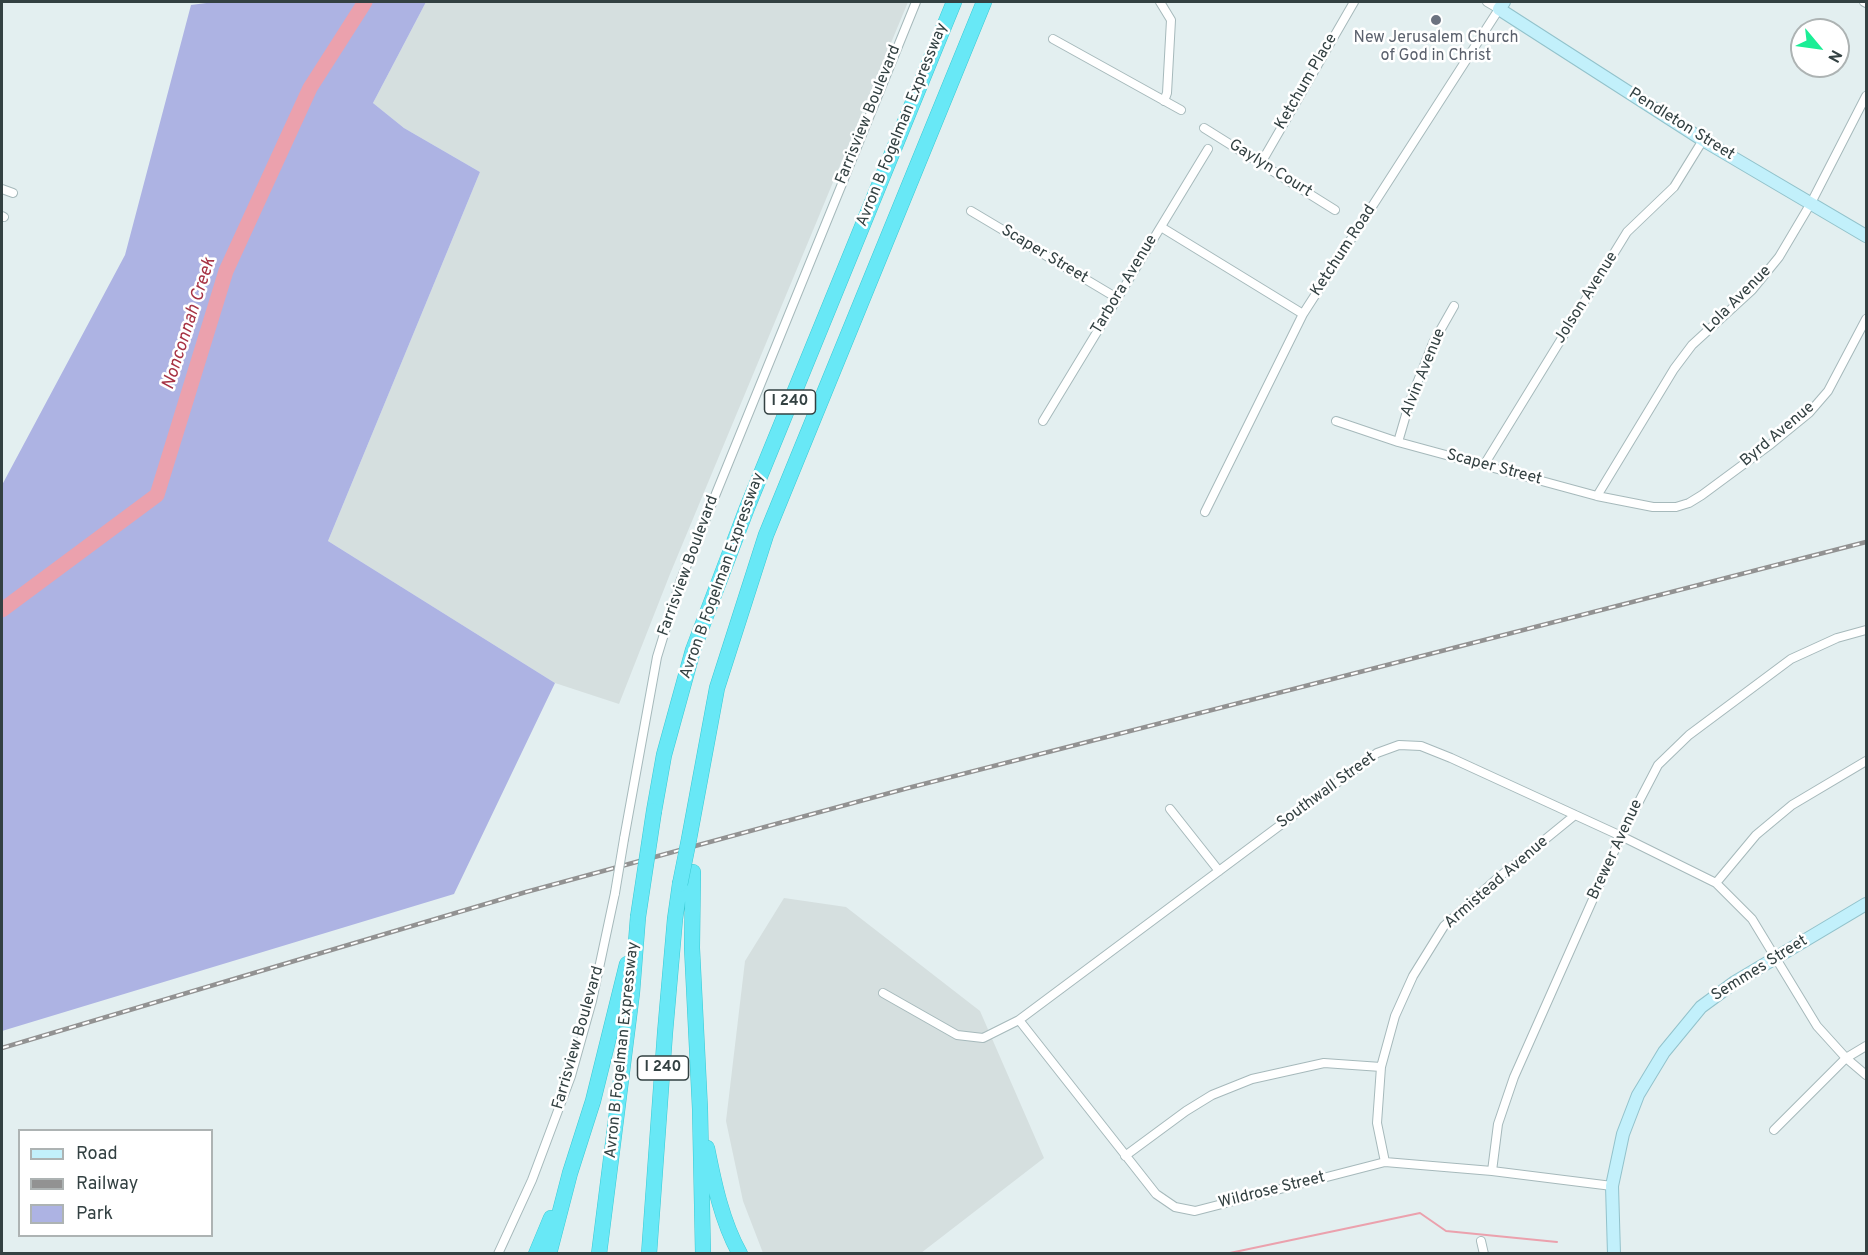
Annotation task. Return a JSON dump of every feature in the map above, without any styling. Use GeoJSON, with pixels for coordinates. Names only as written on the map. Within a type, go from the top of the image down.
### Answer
{"type":"FeatureCollection","features":[{"type":"Feature","properties":{"kind":"highway","name":"Avron B Fogelman Expressway"},"geometry":{"type":"LineString","coordinates":[[599,1254],[632,993],[637,923],[664,755],[697,639],[747,507],[954,2]]}},
{"type":"Feature","properties":{"kind":"highway","name":"Avron B Fogelman Expressway"},"geometry":{"type":"LineString","coordinates":[[649,1254],[675,919],[717,688],[766,535],[984,2]]}},
{"type":"Feature","properties":{"kind":"highway"},"geometry":{"type":"LineString","coordinates":[[688,838],[693,872],[693,976],[704,1254]]}},
{"type":"Feature","properties":{"kind":"highway"},"geometry":{"type":"LineString","coordinates":[[549,1254],[592,1101],[637,923]]}},
{"type":"Feature","properties":{"kind":"highway"},"geometry":{"type":"LineString","coordinates":[[700,1109],[709,1159],[720,1201],[740,1254]]}},
{"type":"Feature","properties":{"kind":"highway"},"geometry":{"type":"LineString","coordinates":[[536,1254],[570,1173]]}},
{"type":"Feature","properties":{"kind":"main road","name":"Pendleton Street"},"geometry":{"type":"LineString","coordinates":[[1501,5],[1703,140],[1866,236]]}},
{"type":"Feature","properties":{"kind":"main road","name":"Semmes Street"},"geometry":{"type":"LineString","coordinates":[[1614,1254],[1612,1186],[1623,1134],[1638,1095],[1664,1052],[1701,1007],[1735,982],[1866,904]]}},
{"type":"Feature","properties":{"kind":"street","name":"Farrisview Boulevard"},"geometry":{"type":"LineString","coordinates":[[498,1254],[532,1180],[571,1076],[592,1001],[615,893],[657,657],[680,582],[916,2]]}},
{"type":"Feature","properties":{"kind":"street"},"geometry":{"type":"LineString","coordinates":[[1160,2],[1171,20],[1167,93],[1164,101]]}},
{"type":"Feature","properties":{"kind":"street","name":"Ketchum Place"},"geometry":{"type":"LineString","coordinates":[[1260,163],[1354,2]]}},
{"type":"Feature","properties":{"kind":"street"},"geometry":{"type":"LineString","coordinates":[[1487,2],[1501,5]]}},
{"type":"Feature","properties":{"kind":"street","name":"Ketchum Road"},"geometry":{"type":"LineString","coordinates":[[1205,512],[1303,314],[1501,5]]}},
{"type":"Feature","properties":{"kind":"street"},"geometry":{"type":"LineString","coordinates":[[1053,39],[1181,110]]}},
{"type":"Feature","properties":{"kind":"street","name":"Lola Avenue"},"geometry":{"type":"LineString","coordinates":[[1597,496],[1674,369],[1692,345],[1759,282],[1779,257],[1812,203],[1866,96]]}},
{"type":"Feature","properties":{"kind":"street","name":"Gaylyn Court"},"geometry":{"type":"LineString","coordinates":[[1204,128],[1335,210]]}},
{"type":"Feature","properties":{"kind":"street","name":"Jolson Avenue"},"geometry":{"type":"LineString","coordinates":[[1484,465],[1628,232],[1674,187],[1703,140]]}},
{"type":"Feature","properties":{"kind":"street","name":"Tarbora Avenue"},"geometry":{"type":"LineString","coordinates":[[1043,421],[1208,149]]}},
{"type":"Feature","properties":{"kind":"street"},"geometry":{"type":"LineString","coordinates":[[2,189],[13,193]]}},
{"type":"Feature","properties":{"kind":"street","name":"Scaper Street"},"geometry":{"type":"LineString","coordinates":[[971,211],[1117,298]]}},
{"type":"Feature","properties":{"kind":"street"},"geometry":{"type":"LineString","coordinates":[[1161,227],[1303,314]]}},
{"type":"Feature","properties":{"kind":"street","name":"Alvin Avenue"},"geometry":{"type":"LineString","coordinates":[[1398,442],[1410,401],[1429,353],[1454,306]]}},
{"type":"Feature","properties":{"kind":"street","name":"Byrd Avenue"},"geometry":{"type":"LineString","coordinates":[[1653,507],[1676,507],[1689,503],[1771,444],[1809,413],[1828,391],[1866,319]]}},
{"type":"Feature","properties":{"kind":"street","name":"Scaper Street"},"geometry":{"type":"LineString","coordinates":[[1336,421],[1398,442],[1597,496],[1653,507]]}},
{"type":"Feature","properties":{"kind":"street","name":"Brewer Avenue"},"geometry":{"type":"LineString","coordinates":[[1492,1171],[1498,1124],[1514,1077],[1621,836],[1658,765],[1689,735],[1791,659],[1837,638],[1866,630]]}},
{"type":"Feature","properties":{"kind":"street","name":"Southwall Street"},"geometry":{"type":"LineString","coordinates":[[883,993],[957,1035],[982,1038],[1019,1020],[1377,753],[1399,745],[1421,746],[1621,836],[1716,883],[1752,920],[1817,1026],[1846,1058],[1866,1075]]}},
{"type":"Feature","properties":{"kind":"street"},"geometry":{"type":"LineString","coordinates":[[1716,883],[1756,834],[1792,805],[1866,761]]}},
{"type":"Feature","properties":{"kind":"street"},"geometry":{"type":"LineString","coordinates":[[1170,808],[1219,871]]}},
{"type":"Feature","properties":{"kind":"street","name":"Armistead Avenue"},"geometry":{"type":"LineString","coordinates":[[1385,1162],[1377,1123],[1381,1067],[1395,1016],[1413,976],[1444,926],[1499,877],[1575,815]]}},
{"type":"Feature","properties":{"kind":"street","name":"Wildrose Street"},"geometry":{"type":"LineString","coordinates":[[1019,1020],[1156,1194],[1175,1207],[1195,1211],[1385,1162],[1492,1171],[1612,1186]]}},
{"type":"Feature","properties":{"kind":"street"},"geometry":{"type":"LineString","coordinates":[[1774,1130],[1846,1058],[1866,1046]]}},
{"type":"Feature","properties":{"kind":"street"},"geometry":{"type":"LineString","coordinates":[[1125,1156],[1186,1111],[1212,1095],[1252,1079],[1324,1063],[1381,1067]]}},
{"type":"Feature","properties":{"kind":"street"},"geometry":{"type":"LineString","coordinates":[[1481,1241],[1484,1254]]}},
{"type":"Feature","properties":{"kind":"shaded area"},"geometry":{"type":"Polygon","coordinates":[[[426,2],[908,2],[670,574],[619,704],[555,683],[328,541],[480,172],[404,128],[373,103],[426,2]]]}},
{"type":"Feature","properties":{"kind":"shaded area"},"geometry":{"type":"Polygon","coordinates":[[[784,898],[846,907],[980,1011],[1044,1158],[921,1253],[763,1253],[743,1201],[726,1121],[745,961],[784,898]]]}},
{"type":"Feature","properties":{"kind":"green space"},"geometry":{"type":"Polygon","coordinates":[[[214,2],[426,2],[373,103],[404,128],[480,172],[328,541],[555,683],[454,894],[2,1031],[2,485],[125,255],[191,5],[214,2]]]}},
{"type":"Feature","properties":{"kind":"waterway","name":"Nonconnah Creek"},"geometry":{"type":"LineString","coordinates":[[2,610],[157,495],[226,271],[310,88],[365,2]]}},
{"type":"Feature","properties":{"kind":"waterway"},"geometry":{"type":"LineString","coordinates":[[1225,1254],[1420,1213],[1446,1231],[1557,1242]]}},
{"type":"Feature","properties":{"kind":"railway"},"geometry":{"type":"LineString","coordinates":[[2,1048],[526,892],[908,788],[1866,542]]}},
{"type":"Feature","properties":{"kind":"place","name":"New Jerusalem Church of God in Christ"},"geometry":{"type":"Point","coordinates":[1436,20]}}]}
